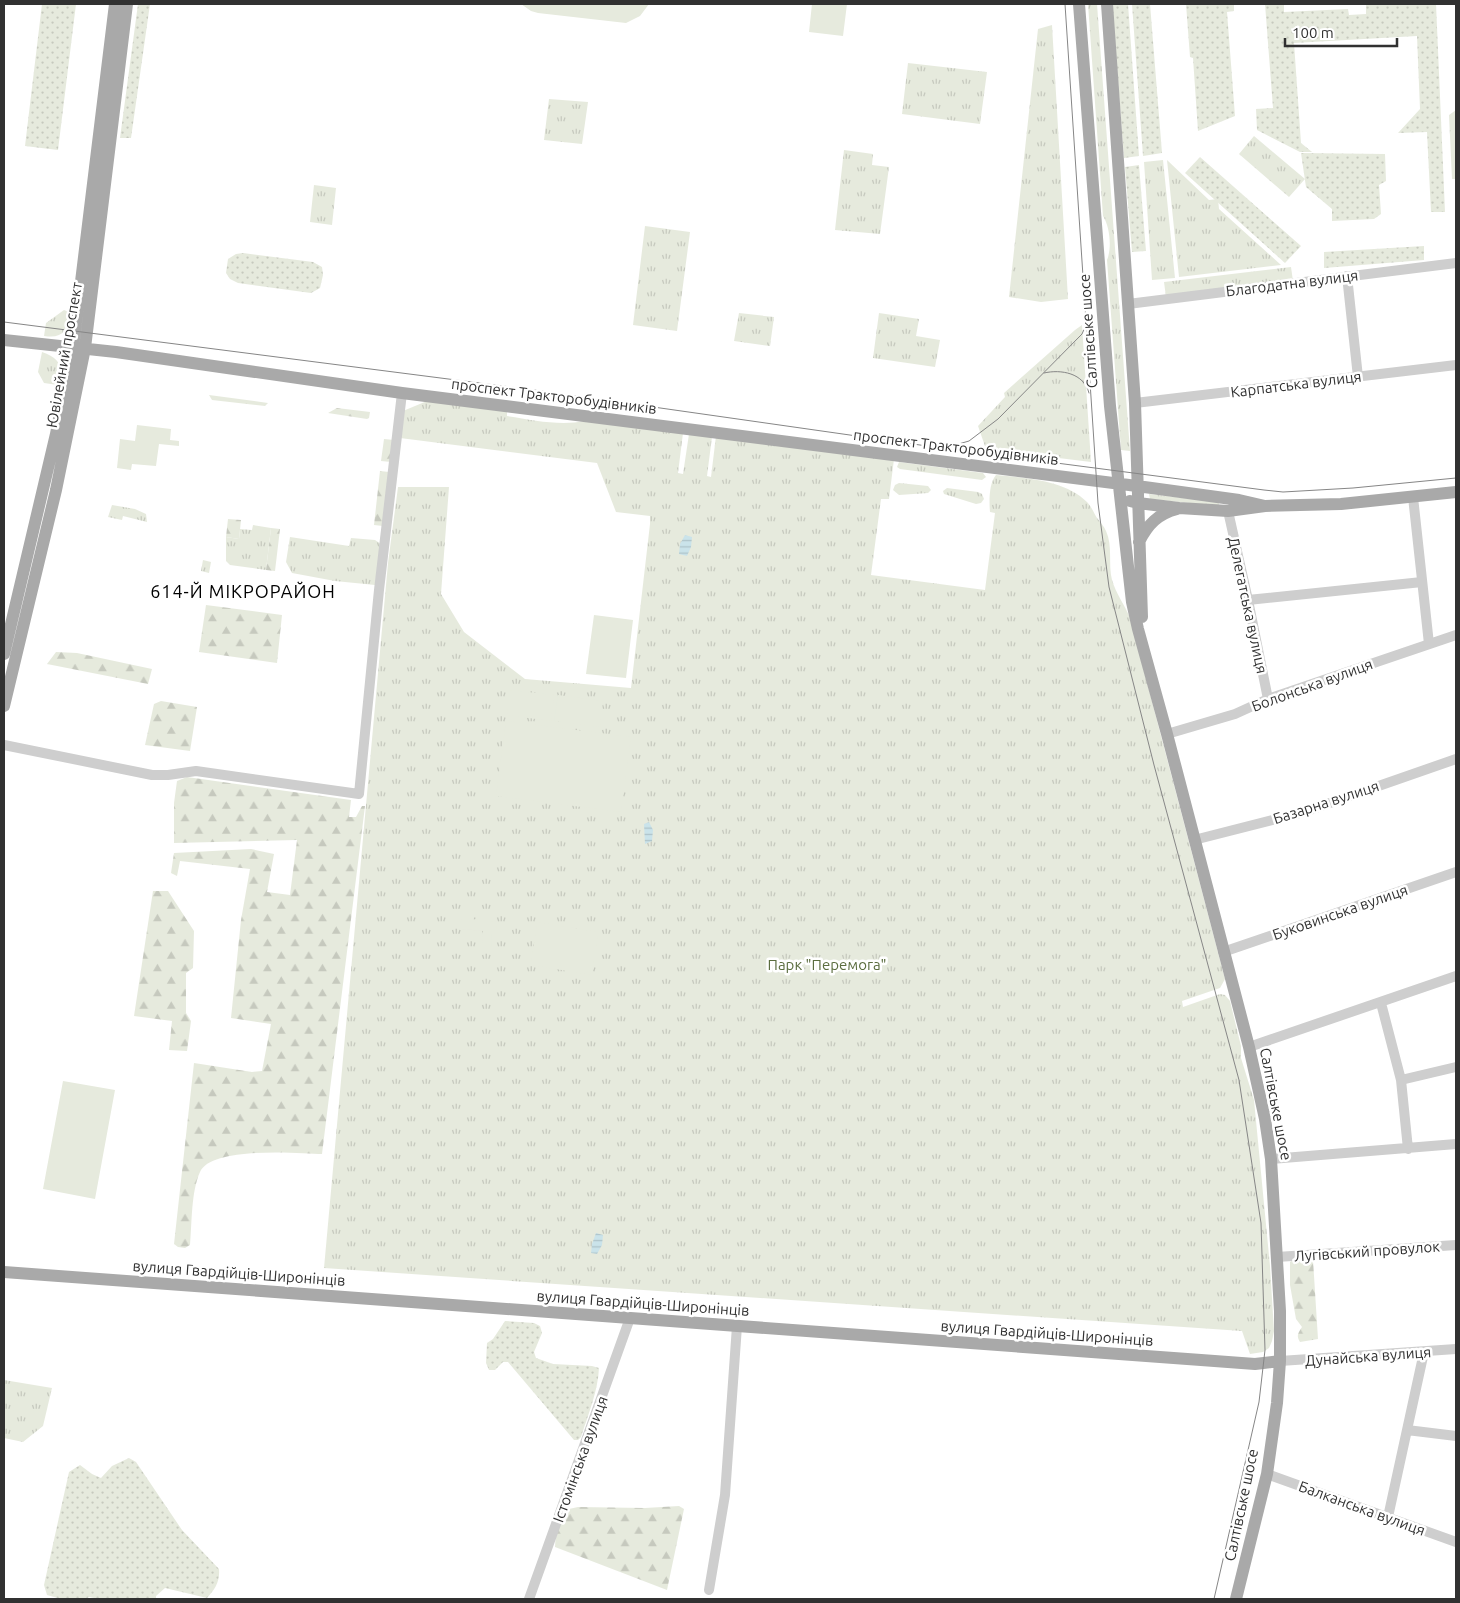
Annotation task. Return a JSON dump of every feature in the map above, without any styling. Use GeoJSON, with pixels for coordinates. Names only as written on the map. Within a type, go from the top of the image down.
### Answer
{"type":"FeatureCollection","features":[{"type":"Feature","properties":{"kind":"main road","name":"Ювілейний проспект"},"geometry":{"type":"LineString","coordinates":[[4,654],[79,348],[116,4]]}},
{"type":"Feature","properties":{"kind":"main road","name":"Ювілейний проспект"},"geometry":{"type":"LineString","coordinates":[[4,706],[9,664],[56,490],[79,348],[127,4]]}},
{"type":"Feature","properties":{"kind":"main road","name":"Салтівське шосе"},"geometry":{"type":"LineString","coordinates":[[1079,4],[1109,397],[1117,484],[1132,602],[1249,1047],[1265,1119],[1271,1159],[1277,1257],[1280,1361],[1277,1403],[1267,1474],[1236,1599]]}},
{"type":"Feature","properties":{"kind":"main road","name":"Салтівське шосе"},"geometry":{"type":"LineString","coordinates":[[1107,4],[1135,403],[1139,542],[1145,654]]}},
{"type":"Feature","properties":{"kind":"main road","name":"проспект Тракторобудівників"},"geometry":{"type":"LineString","coordinates":[[4,340],[79,348],[402,393],[1138,486],[1239,500],[1265,506]]}},
{"type":"Feature","properties":{"kind":"main road","name":"проспект Тракторобудівників"},"geometry":{"type":"LineString","coordinates":[[1101,482],[1119,497],[1138,503],[1228,511],[1265,506],[1341,504],[1456,492]]}},
{"type":"Feature","properties":{"kind":"main road"},"geometry":{"type":"LineString","coordinates":[[1139,542],[1145,529],[1154,519],[1166,512],[1179,508]]}},
{"type":"Feature","properties":{"kind":"main road","name":"вулиця Гвардійців-Широнінців"},"geometry":{"type":"LineString","coordinates":[[4,1272],[1239,1363],[1255,1364],[1280,1361]]}},
{"type":"Feature","properties":{"kind":"street","name":"Благодатна вулиця"},"geometry":{"type":"LineString","coordinates":[[1128,304],[1456,263]]}},
{"type":"Feature","properties":{"kind":"street"},"geometry":{"type":"LineString","coordinates":[[1347,276],[1358,377]]}},
{"type":"Feature","properties":{"kind":"street","name":"Карпатська вулиця"},"geometry":{"type":"LineString","coordinates":[[1135,403],[1456,366]]}},
{"type":"Feature","properties":{"kind":"street"},"geometry":{"type":"LineString","coordinates":[[4,745],[152,774],[168,775],[196,771],[359,794],[379,590],[402,393]]}},
{"type":"Feature","properties":{"kind":"street"},"geometry":{"type":"LineString","coordinates":[[1413,497],[1429,644]]}},
{"type":"Feature","properties":{"kind":"street","name":"Делегатська вулиця"},"geometry":{"type":"LineString","coordinates":[[1228,511],[1268,700]]}},
{"type":"Feature","properties":{"kind":"street"},"geometry":{"type":"LineString","coordinates":[[1248,600],[1422,582]]}},
{"type":"Feature","properties":{"kind":"street","name":"Болонська вулиця"},"geometry":{"type":"LineString","coordinates":[[1167,734],[1235,714],[1268,700],[1456,635]]}},
{"type":"Feature","properties":{"kind":"street","name":"Базарна вулиця"},"geometry":{"type":"LineString","coordinates":[[1194,840],[1304,812],[1456,759]]}},
{"type":"Feature","properties":{"kind":"street","name":"Буковинська вулиця"},"geometry":{"type":"LineString","coordinates":[[1223,952],[1456,872]]}},
{"type":"Feature","properties":{"kind":"street"},"geometry":{"type":"LineString","coordinates":[[1249,1047],[1456,976]]}},
{"type":"Feature","properties":{"kind":"street"},"geometry":{"type":"LineString","coordinates":[[1381,1003],[1401,1080],[1408,1149]]}},
{"type":"Feature","properties":{"kind":"street"},"geometry":{"type":"LineString","coordinates":[[1401,1080],[1456,1067]]}},
{"type":"Feature","properties":{"kind":"street"},"geometry":{"type":"LineString","coordinates":[[1271,1159],[1456,1144]]}},
{"type":"Feature","properties":{"kind":"street","name":"Лугівський провулок"},"geometry":{"type":"LineString","coordinates":[[1277,1257],[1456,1245]]}},
{"type":"Feature","properties":{"kind":"street","name":"Істомінська вулиця"},"geometry":{"type":"LineString","coordinates":[[529,1599],[630,1318]]}},
{"type":"Feature","properties":{"kind":"street"},"geometry":{"type":"LineString","coordinates":[[709,1590],[725,1495],[737,1326]]}},
{"type":"Feature","properties":{"kind":"street","name":"Дунайська вулиця"},"geometry":{"type":"LineString","coordinates":[[1280,1361],[1456,1349]]}},
{"type":"Feature","properties":{"kind":"street"},"geometry":{"type":"LineString","coordinates":[[1388,1518],[1424,1352]]}},
{"type":"Feature","properties":{"kind":"street"},"geometry":{"type":"LineString","coordinates":[[1407,1430],[1456,1436]]}},
{"type":"Feature","properties":{"kind":"street","name":"Балканська вулиця"},"geometry":{"type":"LineString","coordinates":[[1267,1474],[1456,1542]]}},
{"type":"Feature","properties":{"kind":"green space"},"geometry":{"type":"Polygon","coordinates":[[[42,4],[76,4],[58,150],[25,146],[42,4]]]}},
{"type":"Feature","properties":{"kind":"green space"},"geometry":{"type":"Polygon","coordinates":[[[138,4],[150,4],[131,138],[120,138],[138,4]]]}},
{"type":"Feature","properties":{"kind":"green space"},"geometry":{"type":"Polygon","coordinates":[[[521,4],[649,4],[640,16],[626,23],[538,13],[531,11],[521,4]]]}},
{"type":"Feature","properties":{"kind":"green space"},"geometry":{"type":"Polygon","coordinates":[[[812,4],[847,4],[843,36],[809,32],[812,4]]]}},
{"type":"Feature","properties":{"kind":"green space"},"geometry":{"type":"Polygon","coordinates":[[[1088,4],[1097,4],[1130,451],[1121,450],[1107,260],[1110,238],[1103,216],[1088,4]]]}},
{"type":"Feature","properties":{"kind":"green space"},"geometry":{"type":"Polygon","coordinates":[[[1112,4],[1128,4],[1139,156],[1124,158],[1112,4]]]}},
{"type":"Feature","properties":{"kind":"green space"},"geometry":{"type":"Polygon","coordinates":[[[1132,4],[1150,4],[1162,153],[1143,156],[1132,4]]]}},
{"type":"Feature","properties":{"kind":"green space"},"geometry":{"type":"Polygon","coordinates":[[[1186,4],[1234,4],[1234,11],[1227,12],[1235,116],[1198,131],[1193,58],[1190,57],[1186,4]]]}},
{"type":"Feature","properties":{"kind":"green space"},"geometry":{"type":"Polygon","coordinates":[[[1265,4],[1284,4],[1284,12],[1348,9],[1349,15],[1366,14],[1366,4],[1436,4],[1445,212],[1431,212],[1427,132],[1398,133],[1420,109],[1417,36],[1294,43],[1301,143],[1312,152],[1300,152],[1257,130],[1256,109],[1273,108],[1265,4]]]}},
{"type":"Feature","properties":{"kind":"green space"},"geometry":{"type":"Polygon","coordinates":[[[1052,25],[1068,299],[1041,302],[1009,297],[1038,29],[1052,25]]]}},
{"type":"Feature","properties":{"kind":"green space"},"geometry":{"type":"Polygon","coordinates":[[[908,63],[987,72],[980,124],[902,114],[908,63]]]}},
{"type":"Feature","properties":{"kind":"green space"},"geometry":{"type":"Polygon","coordinates":[[[549,99],[588,102],[582,144],[544,140],[549,99]]]}},
{"type":"Feature","properties":{"kind":"green space"},"geometry":{"type":"Polygon","coordinates":[[[1456,110],[1456,179],[1452,179],[1449,115],[1456,110]]]}},
{"type":"Feature","properties":{"kind":"green space"},"geometry":{"type":"Polygon","coordinates":[[[1254,136],[1305,179],[1289,197],[1239,154],[1254,136]]]}},
{"type":"Feature","properties":{"kind":"green space"},"geometry":{"type":"Polygon","coordinates":[[[844,150],[873,154],[872,165],[889,167],[880,234],[835,230],[844,150]]]}},
{"type":"Feature","properties":{"kind":"green space"},"geometry":{"type":"Polygon","coordinates":[[[1301,153],[1385,154],[1386,181],[1379,185],[1381,214],[1374,219],[1332,221],[1332,209],[1306,187],[1301,153]]]}},
{"type":"Feature","properties":{"kind":"green space"},"geometry":{"type":"Polygon","coordinates":[[[1200,157],[1301,246],[1285,263],[1185,173],[1200,157]]]}},
{"type":"Feature","properties":{"kind":"green space"},"geometry":{"type":"Polygon","coordinates":[[[1163,160],[1175,278],[1152,280],[1144,162],[1163,160]]]}},
{"type":"Feature","properties":{"kind":"green space"},"geometry":{"type":"Polygon","coordinates":[[[1167,160],[1209,200],[1218,199],[1219,209],[1281,265],[1179,277],[1167,160]]]}},
{"type":"Feature","properties":{"kind":"green space"},"geometry":{"type":"Polygon","coordinates":[[[1139,165],[1146,251],[1132,252],[1125,167],[1139,165]]]}},
{"type":"Feature","properties":{"kind":"green space"},"geometry":{"type":"Polygon","coordinates":[[[314,185],[336,188],[332,225],[310,222],[314,185]]]}},
{"type":"Feature","properties":{"kind":"green space"},"geometry":{"type":"Polygon","coordinates":[[[645,226],[690,232],[677,331],[633,325],[645,226]]]}},
{"type":"Feature","properties":{"kind":"green space"},"geometry":{"type":"Polygon","coordinates":[[[1424,246],[1424,260],[1324,268],[1324,252],[1424,246]]]}},
{"type":"Feature","properties":{"kind":"green space"},"geometry":{"type":"Polygon","coordinates":[[[243,253],[313,262],[322,267],[323,275],[320,288],[311,293],[238,283],[230,279],[226,273],[228,259],[236,254],[243,253]]]}},
{"type":"Feature","properties":{"kind":"green space"},"geometry":{"type":"Polygon","coordinates":[[[1291,267],[1293,281],[1166,297],[1164,282],[1291,267]]]}},
{"type":"Feature","properties":{"kind":"green space"},"geometry":{"type":"Polygon","coordinates":[[[64,310],[71,313],[66,329],[60,335],[44,336],[46,323],[64,310]]]}},
{"type":"Feature","properties":{"kind":"green space"},"geometry":{"type":"Polygon","coordinates":[[[739,313],[774,317],[770,346],[734,341],[739,313]]]}},
{"type":"Feature","properties":{"kind":"green space"},"geometry":{"type":"Polygon","coordinates":[[[879,313],[919,319],[916,336],[940,340],[935,367],[873,358],[879,313]]]}},
{"type":"Feature","properties":{"kind":"green space"},"geometry":{"type":"Polygon","coordinates":[[[1082,325],[1091,462],[986,449],[978,426],[1005,397],[1004,393],[1082,325]]]}},
{"type":"Feature","properties":{"kind":"green space"},"geometry":{"type":"Polygon","coordinates":[[[42,352],[53,357],[59,364],[58,385],[44,383],[38,372],[42,352]]]}},
{"type":"Feature","properties":{"kind":"green space"},"geometry":{"type":"Polygon","coordinates":[[[209,395],[268,403],[265,406],[212,400],[209,395]]]}},
{"type":"Feature","properties":{"kind":"green space","name":"Парк \"Перемога\""},"geometry":{"type":"Polygon","coordinates":[[[427,401],[507,410],[507,416],[536,421],[566,423],[585,421],[683,433],[678,473],[683,474],[689,434],[712,437],[707,476],[711,477],[716,436],[894,459],[889,499],[881,499],[871,575],[985,590],[995,513],[990,512],[990,492],[996,475],[1044,481],[1068,489],[1088,504],[1104,527],[1108,537],[1112,580],[1130,618],[1225,979],[1220,988],[1182,1001],[1183,1007],[1220,994],[1225,995],[1230,1001],[1241,1046],[1241,1058],[1254,1100],[1270,1266],[1274,1331],[1269,1348],[1263,1352],[1250,1354],[1242,1331],[324,1268],[388,563],[398,487],[449,487],[441,594],[464,632],[525,679],[631,688],[650,516],[616,512],[597,463],[400,438],[403,411],[427,401]]]}},
{"type":"Feature","properties":{"kind":"green space"},"geometry":{"type":"Polygon","coordinates":[[[337,408],[370,412],[369,418],[328,413],[337,408]]]}},
{"type":"Feature","properties":{"kind":"green space"},"geometry":{"type":"Polygon","coordinates":[[[137,425],[171,429],[170,440],[179,441],[179,446],[159,444],[156,466],[132,464],[131,470],[117,468],[120,439],[135,441],[137,425]]]}},
{"type":"Feature","properties":{"kind":"green space"},"geometry":{"type":"Polygon","coordinates":[[[384,439],[394,440],[391,462],[381,461],[384,439]]]}},
{"type":"Feature","properties":{"kind":"green space"},"geometry":{"type":"Polygon","coordinates":[[[899,462],[983,473],[986,477],[982,480],[900,469],[897,467],[899,462]]]}},
{"type":"Feature","properties":{"kind":"green space"},"geometry":{"type":"Polygon","coordinates":[[[380,471],[389,472],[383,526],[374,525],[380,471]]]}},
{"type":"Feature","properties":{"kind":"green space"},"geometry":{"type":"Polygon","coordinates":[[[899,483],[928,486],[931,490],[928,493],[899,495],[893,490],[895,485],[899,483]]]}},
{"type":"Feature","properties":{"kind":"green space"},"geometry":{"type":"Polygon","coordinates":[[[947,488],[978,492],[982,494],[984,499],[981,503],[976,504],[944,494],[943,491],[947,488]]]}},
{"type":"Feature","properties":{"kind":"green space"},"geometry":{"type":"Polygon","coordinates":[[[1149,494],[1219,502],[1219,506],[1150,499],[1149,494]]]}},
{"type":"Feature","properties":{"kind":"green space"},"geometry":{"type":"Polygon","coordinates":[[[112,505],[135,509],[146,514],[147,522],[123,516],[122,520],[108,517],[112,505]]]}},
{"type":"Feature","properties":{"kind":"green space"},"geometry":{"type":"Polygon","coordinates":[[[228,519],[241,520],[239,539],[226,537],[228,519]]]}},
{"type":"Feature","properties":{"kind":"green space"},"geometry":{"type":"Polygon","coordinates":[[[253,525],[271,528],[266,570],[230,565],[226,561],[226,537],[239,539],[240,529],[252,530],[253,525]]]}},
{"type":"Feature","properties":{"kind":"green space"},"geometry":{"type":"Polygon","coordinates":[[[271,528],[280,529],[275,571],[266,570],[271,528]]]}},
{"type":"Feature","properties":{"kind":"green space"},"geometry":{"type":"Polygon","coordinates":[[[290,537],[349,546],[351,538],[375,540],[381,544],[375,585],[335,581],[292,573],[286,562],[290,537]]]}},
{"type":"Feature","properties":{"kind":"green space"},"geometry":{"type":"Polygon","coordinates":[[[203,560],[211,562],[209,573],[201,571],[203,560]]]}},
{"type":"Feature","properties":{"kind":"green space"},"geometry":{"type":"Polygon","coordinates":[[[206,605],[282,615],[277,663],[199,652],[206,605]]]}},
{"type":"Feature","properties":{"kind":"green space"},"geometry":{"type":"Polygon","coordinates":[[[594,615],[633,620],[626,678],[586,674],[594,615]]]}},
{"type":"Feature","properties":{"kind":"green space"},"geometry":{"type":"Polygon","coordinates":[[[56,652],[77,653],[152,669],[148,684],[47,664],[56,652]]]}},
{"type":"Feature","properties":{"kind":"green space"},"geometry":{"type":"Polygon","coordinates":[[[510,690],[554,695],[551,721],[507,715],[510,690]]]}},
{"type":"Feature","properties":{"kind":"green space"},"geometry":{"type":"Polygon","coordinates":[[[558,695],[603,701],[600,727],[554,721],[558,695]]]}},
{"type":"Feature","properties":{"kind":"green space"},"geometry":{"type":"Polygon","coordinates":[[[161,701],[197,707],[190,751],[145,745],[154,704],[161,701]]]}},
{"type":"Feature","properties":{"kind":"green space"},"geometry":{"type":"Polygon","coordinates":[[[506,721],[631,737],[621,812],[496,796],[506,721]]]}},
{"type":"Feature","properties":{"kind":"green space"},"geometry":{"type":"Polygon","coordinates":[[[187,777],[351,800],[349,817],[356,817],[362,806],[365,806],[322,1154],[256,1153],[220,1158],[207,1164],[200,1172],[197,1180],[193,1198],[190,1245],[185,1248],[174,1244],[194,1063],[252,1072],[262,1071],[271,1024],[231,1018],[241,920],[250,869],[180,861],[177,876],[171,873],[174,853],[251,849],[274,854],[267,892],[290,895],[297,840],[174,843],[174,803],[177,781],[187,777]]]}},
{"type":"Feature","properties":{"kind":"green space"},"geometry":{"type":"Polygon","coordinates":[[[153,891],[168,891],[194,931],[193,968],[186,973],[186,1013],[191,1021],[187,1051],[169,1050],[172,1021],[134,1016],[153,891]]]}},
{"type":"Feature","properties":{"kind":"green space"},"geometry":{"type":"Polygon","coordinates":[[[463,909],[473,910],[472,919],[497,922],[496,934],[492,934],[491,947],[482,946],[483,931],[461,929],[463,909]]]}},
{"type":"Feature","properties":{"kind":"green space"},"geometry":{"type":"Polygon","coordinates":[[[537,922],[598,932],[592,975],[531,965],[537,922]]]}},
{"type":"Feature","properties":{"kind":"green space"},"geometry":{"type":"Polygon","coordinates":[[[63,1081],[115,1090],[95,1199],[43,1189],[63,1081]]]}},
{"type":"Feature","properties":{"kind":"green space"},"geometry":{"type":"Polygon","coordinates":[[[1313,1260],[1318,1339],[1300,1342],[1298,1335],[1302,1327],[1296,1319],[1290,1285],[1290,1262],[1313,1260]]]}},
{"type":"Feature","properties":{"kind":"green space"},"geometry":{"type":"Polygon","coordinates":[[[505,1321],[534,1323],[540,1326],[542,1333],[534,1352],[536,1358],[553,1364],[599,1368],[592,1403],[581,1437],[578,1440],[574,1440],[508,1362],[503,1362],[495,1370],[489,1370],[486,1363],[487,1343],[493,1339],[505,1321]]]}},
{"type":"Feature","properties":{"kind":"green space"},"geometry":{"type":"Polygon","coordinates":[[[4,1380],[52,1388],[43,1426],[23,1442],[4,1438],[4,1380]]]}},
{"type":"Feature","properties":{"kind":"green space"},"geometry":{"type":"Polygon","coordinates":[[[129,1458],[136,1462],[182,1530],[219,1569],[219,1578],[207,1598],[165,1588],[156,1596],[156,1599],[99,1599],[89,1597],[86,1599],[61,1599],[47,1595],[44,1585],[69,1472],[80,1465],[101,1478],[112,1466],[129,1458]]]}},
{"type":"Feature","properties":{"kind":"green space"},"geometry":{"type":"Polygon","coordinates":[[[679,1506],[684,1509],[667,1590],[555,1547],[559,1527],[569,1509],[578,1507],[645,1508],[679,1506]]]}},
{"type":"Feature","properties":{"kind":"water"},"geometry":{"type":"Polygon","coordinates":[[[685,535],[692,537],[691,547],[687,556],[679,554],[680,544],[685,535]]]}},
{"type":"Feature","properties":{"kind":"water"},"geometry":{"type":"Polygon","coordinates":[[[649,822],[653,830],[652,841],[645,844],[644,824],[649,822]]]}},
{"type":"Feature","properties":{"kind":"water"},"geometry":{"type":"Polygon","coordinates":[[[596,1233],[603,1235],[602,1245],[597,1254],[591,1253],[596,1233]]]}},
{"type":"Feature","properties":{"kind":"tram line"},"geometry":{"type":"LineString","coordinates":[[1065,4],[1098,503],[1109,587],[1154,765],[1239,1080],[1261,1223],[1265,1350],[1259,1402],[1214,1599]]}},
{"type":"Feature","properties":{"kind":"tram line"},"geometry":{"type":"LineString","coordinates":[[4,322],[534,390],[941,448],[1264,490],[1283,492],[1353,488],[1456,478]]}},
{"type":"Feature","properties":{"kind":"tram line"},"geometry":{"type":"LineString","coordinates":[[948,447],[969,441],[998,419],[1082,334],[1086,325]]}},
{"type":"Feature","properties":{"kind":"tram line"},"geometry":{"type":"LineString","coordinates":[[1044,373],[1064,372],[1071,374],[1082,381],[1089,393]]}},
{"type":"Feature","properties":{"kind":"district","name":"614-Й МІКРОРАЙОН"},"geometry":{"type":"Point","coordinates":[243,591]}}]}
